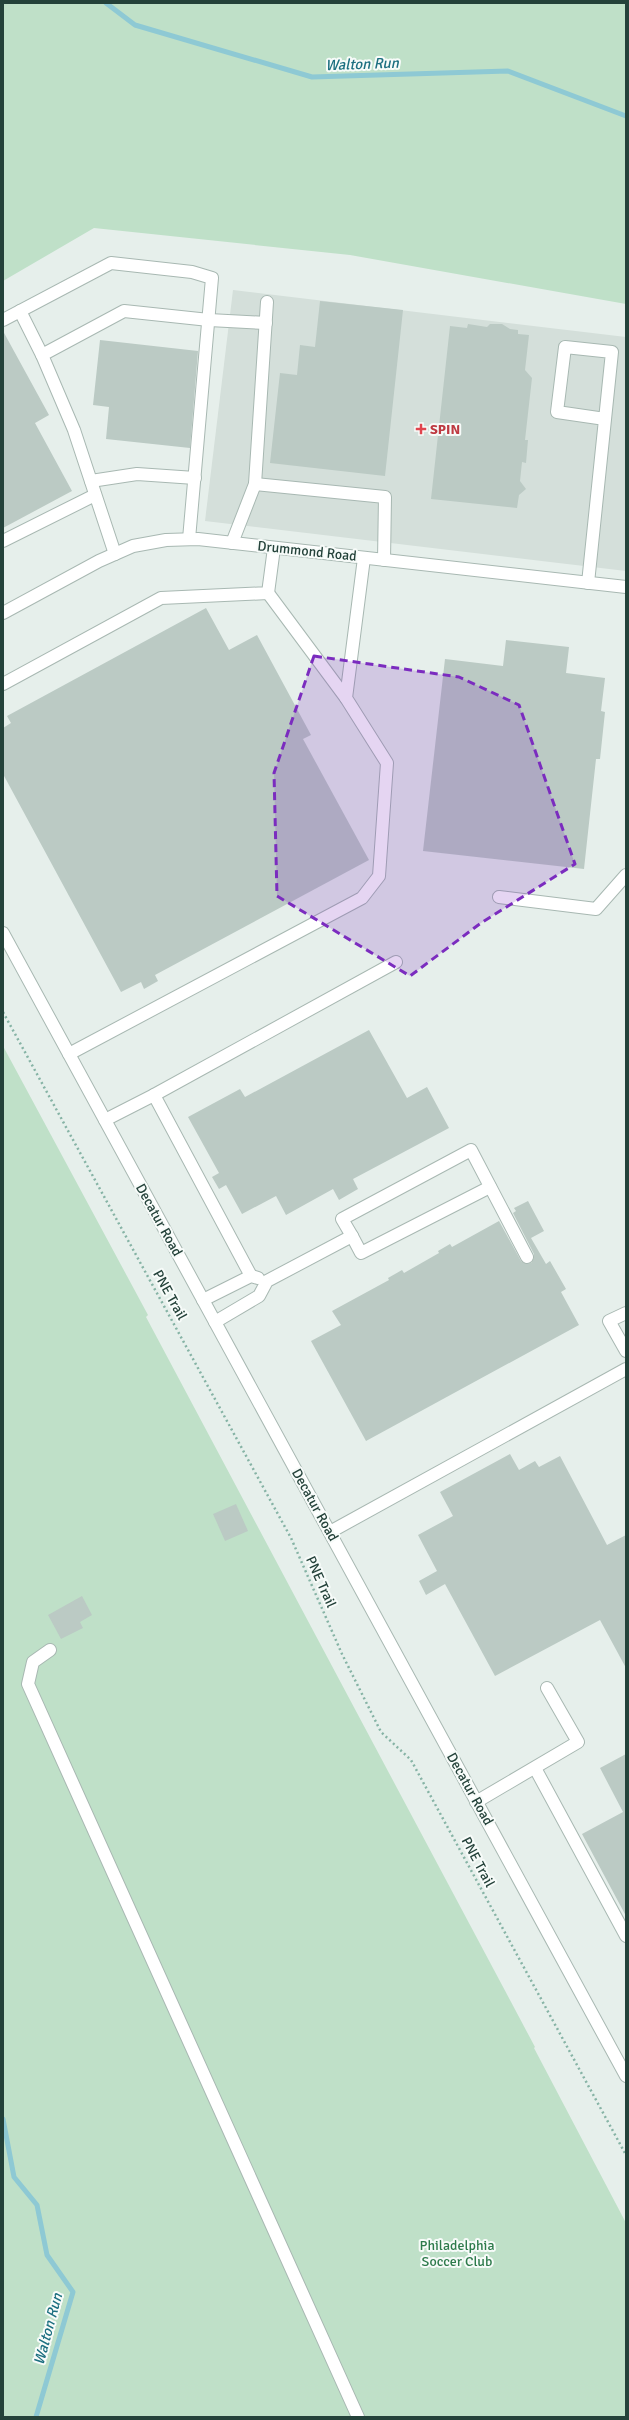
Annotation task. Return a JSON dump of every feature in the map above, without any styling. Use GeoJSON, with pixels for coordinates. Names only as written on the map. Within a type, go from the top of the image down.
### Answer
{"type":"FeatureCollection","features":[{"type":"Feature","properties":{"kind":"street"},"geometry":{"type":"LineString","coordinates":[[3,320],[110,263],[192,272],[212,278],[189,539]]}},
{"type":"Feature","properties":{"kind":"street"},"geometry":{"type":"LineString","coordinates":[[232,543],[255,484],[268,302]]}},
{"type":"Feature","properties":{"kind":"street"},"geometry":{"type":"LineString","coordinates":[[42,355],[124,311],[209,320],[266,323]]}},
{"type":"Feature","properties":{"kind":"street"},"geometry":{"type":"LineString","coordinates":[[20,312],[42,355],[74,430],[115,554]]}},
{"type":"Feature","properties":{"kind":"street"},"geometry":{"type":"LineString","coordinates":[[588,583],[612,352],[565,347],[557,412],[605,419]]}},
{"type":"Feature","properties":{"kind":"street"},"geometry":{"type":"LineString","coordinates":[[91,481],[137,474],[195,478]]}},
{"type":"Feature","properties":{"kind":"street"},"geometry":{"type":"LineString","coordinates":[[255,484],[385,497],[384,560]]}},
{"type":"Feature","properties":{"kind":"street"},"geometry":{"type":"LineString","coordinates":[[3,540],[96,495]]}},
{"type":"Feature","properties":{"kind":"street","name":"Drummond Road"},"geometry":{"type":"LineString","coordinates":[[3,613],[133,546],[166,540],[189,539],[626,588]]}},
{"type":"Feature","properties":{"kind":"street"},"geometry":{"type":"LineString","coordinates":[[69,1054],[362,898],[379,876],[387,763],[346,698],[268,593],[274,548]]}},
{"type":"Feature","properties":{"kind":"street"},"geometry":{"type":"LineString","coordinates":[[346,698],[364,558]]}},
{"type":"Feature","properties":{"kind":"street"},"geometry":{"type":"LineString","coordinates":[[3,684],[161,598],[268,593]]}},
{"type":"Feature","properties":{"kind":"street"},"geometry":{"type":"LineString","coordinates":[[499,897],[596,910],[626,875]]}},
{"type":"Feature","properties":{"kind":"street","name":"Decatur Road"},"geometry":{"type":"LineString","coordinates":[[3,933],[626,2076]]}},
{"type":"Feature","properties":{"kind":"street"},"geometry":{"type":"LineString","coordinates":[[105,1120],[154,1095],[396,962]]}},
{"type":"Feature","properties":{"kind":"street"},"geometry":{"type":"LineString","coordinates":[[154,1095],[251,1276]]}},
{"type":"Feature","properties":{"kind":"street"},"geometry":{"type":"LineString","coordinates":[[490,1187],[361,1253],[342,1219],[471,1150],[527,1257]]}},
{"type":"Feature","properties":{"kind":"street"},"geometry":{"type":"LineString","coordinates":[[215,1322],[260,1296],[267,1281],[352,1236]]}},
{"type":"Feature","properties":{"kind":"street"},"geometry":{"type":"LineString","coordinates":[[203,1300],[251,1276],[267,1281]]}},
{"type":"Feature","properties":{"kind":"street"},"geometry":{"type":"LineString","coordinates":[[626,1313],[609,1321],[626,1351]]}},
{"type":"Feature","properties":{"kind":"street"},"geometry":{"type":"LineString","coordinates":[[330,1532],[626,1369]]}},
{"type":"Feature","properties":{"kind":"street"},"geometry":{"type":"LineString","coordinates":[[50,1650],[33,1662],[28,1684],[358,2417]]}},
{"type":"Feature","properties":{"kind":"street"},"geometry":{"type":"LineString","coordinates":[[476,1802],[578,1742],[547,1688]]}},
{"type":"Feature","properties":{"kind":"street"},"geometry":{"type":"LineString","coordinates":[[535,1768],[626,1936]]}},
{"type":"Feature","properties":{"kind":"path","name":"PNE Trail"},"geometry":{"type":"LineString","coordinates":[[3,1012],[291,1538],[342,1654],[381,1732],[411,1760],[626,2154]]}},
{"type":"Feature","properties":{"kind":"highlighted area"},"geometry":{"type":"Polygon","coordinates":[[[314,656],[459,677],[519,705],[575,864],[481,923],[410,976],[277,896],[274,773],[314,656]]]}},
{"type":"Feature","properties":{"kind":"shaded area","name":"SPIN"},"geometry":{"type":"Polygon","coordinates":[[[233,290],[626,337],[626,571],[205,521],[233,290]]]}},
{"type":"Feature","properties":{"kind":"green space"},"geometry":{"type":"Polygon","coordinates":[[[3,3],[626,3],[626,304],[350,255],[94,228],[3,281],[3,3]]]}},
{"type":"Feature","properties":{"kind":"green space","name":"Philadelphia Soccer Club"},"geometry":{"type":"Polygon","coordinates":[[[3,1046],[148,1315],[146,1317],[535,2047],[534,2048],[626,2223],[626,2417],[3,2417],[3,1046]]]}},
{"type":"Feature","properties":{"kind":"building"},"geometry":{"type":"Polygon","coordinates":[[[320,301],[403,310],[385,476],[270,463],[280,373],[297,375],[300,345],[315,347],[320,301]]]}},
{"type":"Feature","properties":{"kind":"building"},"geometry":{"type":"Polygon","coordinates":[[[468,324],[487,327],[490,324],[502,324],[510,329],[518,330],[518,334],[529,335],[525,370],[532,378],[525,440],[528,440],[526,463],[522,462],[520,481],[526,489],[519,495],[517,508],[431,499],[450,326],[467,328],[468,324]]]}},
{"type":"Feature","properties":{"kind":"building"},"geometry":{"type":"Polygon","coordinates":[[[3,331],[49,415],[35,423],[72,491],[3,528],[3,331]]]}},
{"type":"Feature","properties":{"kind":"building"},"geometry":{"type":"Polygon","coordinates":[[[100,340],[198,351],[190,448],[106,439],[109,407],[93,405],[100,340]]]}},
{"type":"Feature","properties":{"kind":"building"},"geometry":{"type":"Polygon","coordinates":[[[206,608],[229,650],[257,635],[311,735],[303,739],[369,860],[155,975],[158,981],[144,989],[141,982],[121,992],[3,774],[3,728],[11,723],[7,716],[206,608]]]}},
{"type":"Feature","properties":{"kind":"building"},"geometry":{"type":"Polygon","coordinates":[[[506,640],[569,647],[566,673],[605,678],[601,711],[605,712],[600,759],[596,759],[584,869],[423,851],[445,659],[503,666],[506,640]]]}},
{"type":"Feature","properties":{"kind":"building"},"geometry":{"type":"Polygon","coordinates":[[[369,1030],[407,1098],[427,1087],[449,1128],[353,1179],[358,1189],[339,1200],[333,1189],[286,1215],[276,1196],[242,1214],[226,1185],[219,1189],[212,1177],[219,1173],[188,1117],[240,1089],[245,1097],[369,1030]]]}},
{"type":"Feature","properties":{"kind":"building"},"geometry":{"type":"Polygon","coordinates":[[[528,1201],[544,1231],[531,1238],[546,1264],[550,1261],[566,1289],[561,1292],[579,1325],[366,1441],[311,1341],[341,1325],[332,1311],[389,1280],[388,1278],[402,1270],[404,1273],[439,1253],[438,1251],[450,1244],[452,1247],[499,1221],[521,1261],[526,1264],[531,1263],[534,1258],[534,1254],[513,1213],[516,1211],[514,1208],[528,1201]]]}},
{"type":"Feature","properties":{"kind":"building"},"geometry":{"type":"Polygon","coordinates":[[[510,1454],[519,1470],[535,1461],[539,1467],[560,1456],[607,1545],[626,1535],[626,1668],[600,1620],[495,1676],[445,1584],[426,1595],[419,1581],[437,1571],[418,1535],[453,1516],[440,1492],[510,1454]]]}},
{"type":"Feature","properties":{"kind":"building"},"geometry":{"type":"Polygon","coordinates":[[[236,1504],[248,1531],[225,1541],[213,1514],[236,1504]]]}},
{"type":"Feature","properties":{"kind":"building"},"geometry":{"type":"Polygon","coordinates":[[[82,1596],[92,1615],[80,1622],[83,1628],[61,1639],[48,1615],[82,1596]]]}},
{"type":"Feature","properties":{"kind":"building"},"geometry":{"type":"Polygon","coordinates":[[[626,1754],[626,1916],[582,1834],[623,1812],[600,1768],[626,1754]]]}},
{"type":"Feature","properties":{"kind":"waterway","name":"Walton Run"},"geometry":{"type":"LineString","coordinates":[[106,3],[135,25],[312,77],[508,71],[626,116]]}},
{"type":"Feature","properties":{"kind":"waterway","name":"Walton Run"},"geometry":{"type":"LineString","coordinates":[[3,2119],[14,2177],[37,2205],[47,2255],[73,2292],[36,2417]]}},
{"type":"Feature","properties":{"kind":"place","name":"SPIN"},"geometry":{"type":"Point","coordinates":[421,429]}}]}
